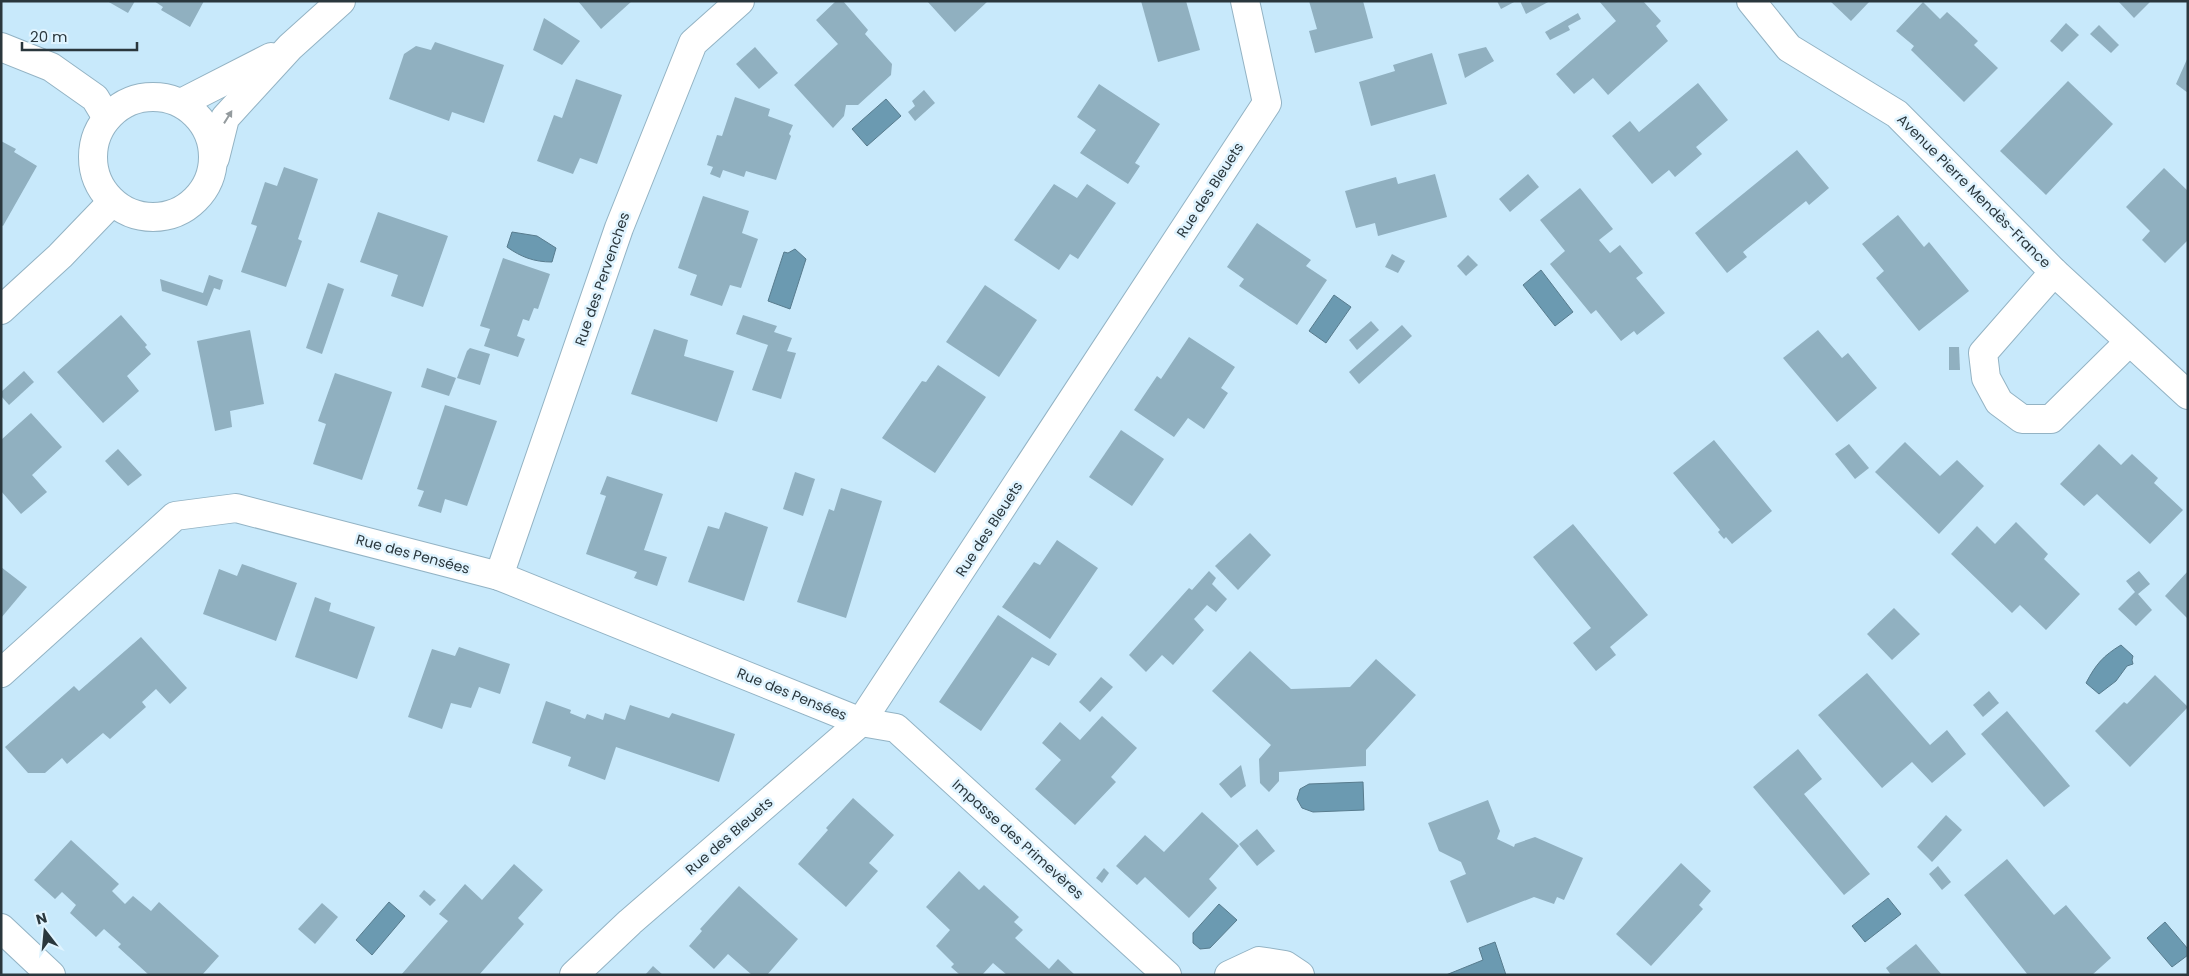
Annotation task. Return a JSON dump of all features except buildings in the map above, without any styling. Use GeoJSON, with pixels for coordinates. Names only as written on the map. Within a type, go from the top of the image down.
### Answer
{"type":"FeatureCollection","features":[{"type":"Feature","properties":{"kind":"street"},"geometry":{"type":"LineString","coordinates":[[214,163],[212,141],[202,121],[181,103],[155,96],[128,102],[107,118],[96,138],[92,161],[98,183],[112,202],[131,214],[153,218],[175,214],[194,202],[208,185],[214,163],[225,118],[290,47],[341,1]]}},
{"type":"Feature","properties":{"kind":"street","name":"Rue des Pervenches"},"geometry":{"type":"LineString","coordinates":[[499,576],[619,228],[693,44],[740,1]]}},
{"type":"Feature","properties":{"kind":"street","name":"Rue des Bleuets"},"geometry":{"type":"LineString","coordinates":[[574,975],[630,922],[861,722],[1267,103],[1244,1]]}},
{"type":"Feature","properties":{"kind":"street","name":"Avenue Pierre Mendès-France"},"geometry":{"type":"LineString","coordinates":[[1751,1],[1789,48],[1897,114],[2054,272],[2188,395]]}},
{"type":"Feature","properties":{"kind":"street"},"geometry":{"type":"LineString","coordinates":[[1,47],[51,67],[95,98],[107,118]]}},
{"type":"Feature","properties":{"kind":"street"},"geometry":{"type":"LineString","coordinates":[[181,103],[290,47]]}},
{"type":"Feature","properties":{"kind":"street"},"geometry":{"type":"LineString","coordinates":[[1,310],[60,256],[112,202]]}},
{"type":"Feature","properties":{"kind":"street"},"geometry":{"type":"LineString","coordinates":[[2054,272],[1983,352],[1986,378],[1999,402],[2022,419],[2051,419],[2129,342]]}},
{"type":"Feature","properties":{"kind":"street","name":"Rue des Pensées"},"geometry":{"type":"LineString","coordinates":[[1,673],[175,516],[236,508],[499,576],[861,722]]}},
{"type":"Feature","properties":{"kind":"street","name":"Impasse des Primevères"},"geometry":{"type":"LineString","coordinates":[[861,722],[896,728],[1167,975]]}},
{"type":"Feature","properties":{"kind":"street"},"geometry":{"type":"LineString","coordinates":[[1,928],[51,975]]}},
{"type":"Feature","properties":{"kind":"street"},"geometry":{"type":"LineString","coordinates":[[1229,975],[1258,961],[1285,965],[1300,975]]}},
{"type":"Feature","properties":{"kind":"water"},"geometry":{"type":"Polygon","coordinates":[[[886,99],[901,116],[867,146],[852,129],[886,99]]]}},
{"type":"Feature","properties":{"kind":"water"},"geometry":{"type":"Polygon","coordinates":[[[512,232],[537,236],[556,248],[552,262],[528,258],[517,254],[507,247],[512,232]]]}},
{"type":"Feature","properties":{"kind":"water"},"geometry":{"type":"Polygon","coordinates":[[[795,249],[806,259],[790,309],[768,301],[784,252],[788,253],[795,249]]]}},
{"type":"Feature","properties":{"kind":"water"},"geometry":{"type":"Polygon","coordinates":[[[1541,270],[1573,312],[1555,326],[1523,285],[1541,270]]]}},
{"type":"Feature","properties":{"kind":"water"},"geometry":{"type":"Polygon","coordinates":[[[1334,295],[1351,307],[1326,343],[1309,331],[1334,295]]]}},
{"type":"Feature","properties":{"kind":"water"},"geometry":{"type":"Polygon","coordinates":[[[2121,645],[2133,656],[2133,664],[2127,666],[2116,681],[2099,694],[2086,683],[2100,661],[2121,645]]]}},
{"type":"Feature","properties":{"kind":"water"},"geometry":{"type":"Polygon","coordinates":[[[1363,782],[1364,810],[1313,812],[1302,808],[1297,799],[1300,789],[1309,784],[1363,782]]]}},
{"type":"Feature","properties":{"kind":"water"},"geometry":{"type":"Polygon","coordinates":[[[1888,898],[1901,914],[1865,942],[1852,926],[1888,898]]]}},
{"type":"Feature","properties":{"kind":"water"},"geometry":{"type":"Polygon","coordinates":[[[389,902],[405,916],[372,955],[356,940],[389,902]]]}},
{"type":"Feature","properties":{"kind":"water"},"geometry":{"type":"Polygon","coordinates":[[[1219,904],[1237,920],[1210,948],[1200,949],[1193,943],[1193,933],[1219,904]]]}},
{"type":"Feature","properties":{"kind":"water"},"geometry":{"type":"Polygon","coordinates":[[[2165,922],[2188,949],[2188,955],[2172,967],[2147,938],[2165,922]]]}},
{"type":"Feature","properties":{"kind":"water"},"geometry":{"type":"Polygon","coordinates":[[[1495,942],[1506,975],[1446,975],[1483,960],[1479,948],[1495,942]]]}}]}
